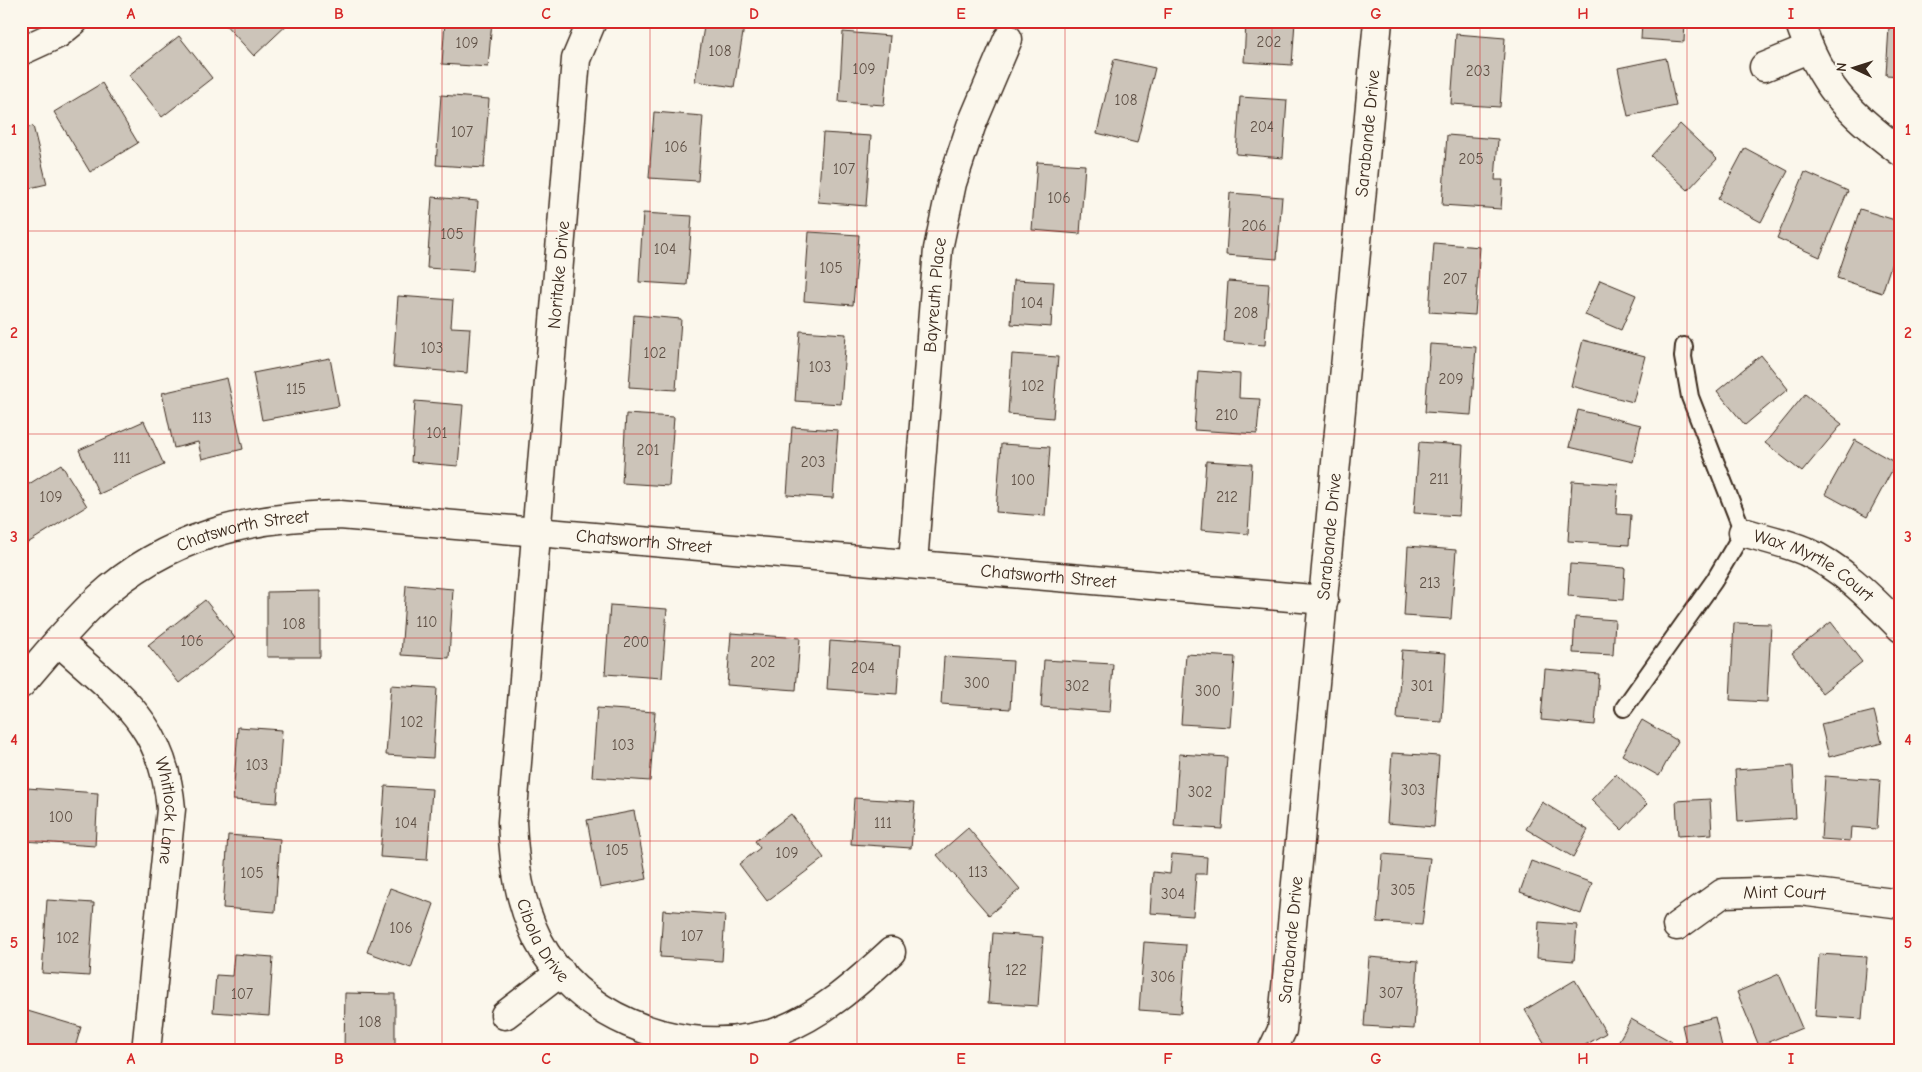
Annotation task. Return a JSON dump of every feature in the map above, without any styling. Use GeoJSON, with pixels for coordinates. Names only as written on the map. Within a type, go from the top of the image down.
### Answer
{"type":"FeatureCollection","features":[{"type":"Feature","properties":{"kind":"street"},"geometry":{"type":"LineString","coordinates":[[21,52],[58,34],[74,21]]}},
{"type":"Feature","properties":{"kind":"street","name":"Noritake Drive"},"geometry":{"type":"LineString","coordinates":[[537,532],[576,59],[592,21]]}},
{"type":"Feature","properties":{"kind":"street","name":"Sarabande Drive"},"geometry":{"type":"LineString","coordinates":[[1272,1051],[1282,1030],[1378,21]]}},
{"type":"Feature","properties":{"kind":"street"},"geometry":{"type":"LineString","coordinates":[[1800,21],[1808,49],[1820,73],[1838,96],[1869,128],[1901,152]]}},
{"type":"Feature","properties":{"kind":"street","name":"Bayreuth Place"},"geometry":{"type":"LineString","coordinates":[[913,563],[938,250],[952,183],[971,126],[1008,39]]}},
{"type":"Feature","properties":{"kind":"street"},"geometry":{"type":"LineString","coordinates":[[1764,67],[1808,49]]}},
{"type":"Feature","properties":{"kind":"street","name":"Chatsworth Street"},"geometry":{"type":"LineString","coordinates":[[21,684],[99,598],[136,570],[178,546],[218,530],[261,521],[303,516],[340,516],[537,532],[1324,600]]}},
{"type":"Feature","properties":{"kind":"street","name":"Cibola Drive"},"geometry":{"type":"LineString","coordinates":[[537,532],[512,822],[514,857],[522,900],[539,941],[561,972],[587,998],[632,1024],[668,1037],[704,1042],[738,1040],[776,1033],[809,1017],[841,997],[891,952]]}},
{"type":"Feature","properties":{"kind":"street","name":"Wax Myrtle Court"},"geometry":{"type":"LineString","coordinates":[[1743,532],[1805,551],[1833,567],[1860,587],[1901,628]]}},
{"type":"Feature","properties":{"kind":"street","name":"Whitlock Lane"},"geometry":{"type":"LineString","coordinates":[[58,642],[135,711],[158,748],[169,782],[171,809],[146,1051]]}},
{"type":"Feature","properties":{"kind":"street","name":"Mint Court"},"geometry":{"type":"LineString","coordinates":[[1677,926],[1723,893],[1800,891],[1901,904]]}},
{"type":"Feature","properties":{"kind":"street"},"geometry":{"type":"LineString","coordinates":[[505,1015],[561,972]]}},
{"type":"Feature","properties":{"kind":"lane"},"geometry":{"type":"LineString","coordinates":[[1624,708],[1714,581],[1743,532],[1690,397],[1683,357],[1684,346]]}},
{"type":"Feature","properties":{"kind":"building"},"geometry":{"type":"Polygon","coordinates":[[[222,21],[291,21],[254,56],[222,21]]]}},
{"type":"Feature","properties":{"kind":"building"},"geometry":{"type":"Polygon","coordinates":[[[445,21],[492,21],[488,67],[442,64],[445,21]]]}},
{"type":"Feature","properties":{"kind":"building"},"geometry":{"type":"Polygon","coordinates":[[[705,21],[745,21],[734,87],[695,81],[705,21]]]}},
{"type":"Feature","properties":{"kind":"building"},"geometry":{"type":"Polygon","coordinates":[[[1246,21],[1295,21],[1292,65],[1244,62],[1246,21]]]}},
{"type":"Feature","properties":{"kind":"building"},"geometry":{"type":"Polygon","coordinates":[[[1642,21],[1685,21],[1684,42],[1641,39],[1642,21]]]}},
{"type":"Feature","properties":{"kind":"building"},"geometry":{"type":"Polygon","coordinates":[[[1889,27],[1901,28],[1901,76],[1886,75],[1889,27]]]}},
{"type":"Feature","properties":{"kind":"building"},"geometry":{"type":"Polygon","coordinates":[[[843,32],[890,36],[884,105],[839,102],[843,32]]]}},
{"type":"Feature","properties":{"kind":"building"},"geometry":{"type":"Polygon","coordinates":[[[1456,34],[1505,38],[1500,107],[1451,104],[1456,34]]]}},
{"type":"Feature","properties":{"kind":"building"},"geometry":{"type":"Polygon","coordinates":[[[179,36],[212,78],[162,117],[129,75],[179,36]]]}},
{"type":"Feature","properties":{"kind":"building"},"geometry":{"type":"Polygon","coordinates":[[[1666,58],[1676,106],[1628,116],[1618,68],[1666,58]]]}},
{"type":"Feature","properties":{"kind":"building"},"geometry":{"type":"Polygon","coordinates":[[[1114,59],[1155,68],[1137,143],[1097,133],[1114,59]]]}},
{"type":"Feature","properties":{"kind":"building"},"geometry":{"type":"Polygon","coordinates":[[[102,83],[138,143],[90,172],[54,112],[102,83]]]}},
{"type":"Feature","properties":{"kind":"building"},"geometry":{"type":"Polygon","coordinates":[[[441,95],[489,99],[484,168],[436,165],[441,95]]]}},
{"type":"Feature","properties":{"kind":"building"},"geometry":{"type":"Polygon","coordinates":[[[1240,97],[1287,100],[1283,158],[1236,154],[1240,97]]]}},
{"type":"Feature","properties":{"kind":"building"},"geometry":{"type":"Polygon","coordinates":[[[654,112],[703,116],[698,181],[649,178],[654,112]]]}},
{"type":"Feature","properties":{"kind":"building"},"geometry":{"type":"Polygon","coordinates":[[[1680,124],[1717,159],[1688,190],[1651,156],[1680,124]]]}},
{"type":"Feature","properties":{"kind":"building"},"geometry":{"type":"Polygon","coordinates":[[[33,126],[47,184],[21,190],[21,129],[33,126]]]}},
{"type":"Feature","properties":{"kind":"building"},"geometry":{"type":"Polygon","coordinates":[[[823,133],[871,136],[866,206],[818,202],[823,133]]]}},
{"type":"Feature","properties":{"kind":"building"},"geometry":{"type":"Polygon","coordinates":[[[1447,135],[1498,139],[1495,180],[1503,180],[1501,209],[1442,205],[1447,135]]]}},
{"type":"Feature","properties":{"kind":"building"},"geometry":{"type":"Polygon","coordinates":[[[1745,148],[1788,171],[1761,222],[1718,199],[1745,148]]]}},
{"type":"Feature","properties":{"kind":"building"},"geometry":{"type":"Polygon","coordinates":[[[1037,162],[1085,165],[1080,234],[1032,230],[1037,162]]]}},
{"type":"Feature","properties":{"kind":"building"},"geometry":{"type":"Polygon","coordinates":[[[1805,172],[1848,191],[1820,257],[1777,238],[1805,172]]]}},
{"type":"Feature","properties":{"kind":"building"},"geometry":{"type":"Polygon","coordinates":[[[1230,193],[1282,197],[1277,259],[1226,255],[1230,193]]]}},
{"type":"Feature","properties":{"kind":"building"},"geometry":{"type":"Polygon","coordinates":[[[432,197],[478,201],[473,271],[427,268],[432,197]]]}},
{"type":"Feature","properties":{"kind":"building"},"geometry":{"type":"Polygon","coordinates":[[[1860,209],[1901,222],[1901,234],[1882,293],[1837,278],[1860,209]]]}},
{"type":"Feature","properties":{"kind":"building"},"geometry":{"type":"Polygon","coordinates":[[[643,213],[692,216],[687,285],[639,282],[643,213]]]}},
{"type":"Feature","properties":{"kind":"building"},"geometry":{"type":"Polygon","coordinates":[[[809,232],[859,235],[853,305],[804,301],[809,232]]]}},
{"type":"Feature","properties":{"kind":"building"},"geometry":{"type":"Polygon","coordinates":[[[1434,243],[1480,247],[1475,315],[1429,312],[1434,243]]]}},
{"type":"Feature","properties":{"kind":"building"},"geometry":{"type":"Polygon","coordinates":[[[1014,280],[1054,282],[1051,327],[1011,324],[1014,280]]]}},
{"type":"Feature","properties":{"kind":"building"},"geometry":{"type":"Polygon","coordinates":[[[1600,280],[1636,295],[1621,330],[1585,315],[1600,280]]]}},
{"type":"Feature","properties":{"kind":"building"},"geometry":{"type":"Polygon","coordinates":[[[1228,281],[1269,284],[1265,345],[1224,342],[1228,281]]]}},
{"type":"Feature","properties":{"kind":"building"},"geometry":{"type":"Polygon","coordinates":[[[398,296],[453,300],[451,327],[470,328],[467,373],[393,367],[398,296]]]}},
{"type":"Feature","properties":{"kind":"building"},"geometry":{"type":"Polygon","coordinates":[[[634,315],[681,319],[676,390],[629,387],[634,315]]]}},
{"type":"Feature","properties":{"kind":"building"},"geometry":{"type":"Polygon","coordinates":[[[800,331],[846,334],[841,404],[795,401],[800,331]]]}},
{"type":"Feature","properties":{"kind":"building"},"geometry":{"type":"Polygon","coordinates":[[[1583,340],[1645,356],[1633,402],[1571,386],[1583,340]]]}},
{"type":"Feature","properties":{"kind":"building"},"geometry":{"type":"Polygon","coordinates":[[[1430,344],[1476,347],[1471,415],[1425,412],[1430,344]]]}},
{"type":"Feature","properties":{"kind":"building"},"geometry":{"type":"Polygon","coordinates":[[[1012,354],[1058,357],[1053,418],[1008,414],[1012,354]]]}},
{"type":"Feature","properties":{"kind":"building"},"geometry":{"type":"Polygon","coordinates":[[[1761,355],[1788,389],[1745,425],[1717,391],[1761,355]]]}},
{"type":"Feature","properties":{"kind":"building"},"geometry":{"type":"Polygon","coordinates":[[[330,358],[339,406],[262,420],[253,373],[330,358]]]}},
{"type":"Feature","properties":{"kind":"building"},"geometry":{"type":"Polygon","coordinates":[[[1198,371],[1240,374],[1239,398],[1260,399],[1257,434],[1194,430],[1198,371]]]}},
{"type":"Feature","properties":{"kind":"building"},"geometry":{"type":"Polygon","coordinates":[[[227,378],[243,449],[202,459],[198,442],[174,448],[162,393],[227,378]]]}},
{"type":"Feature","properties":{"kind":"building"},"geometry":{"type":"Polygon","coordinates":[[[1805,394],[1842,424],[1802,472],[1765,443],[1805,394]]]}},
{"type":"Feature","properties":{"kind":"building"},"geometry":{"type":"Polygon","coordinates":[[[415,401],[463,405],[458,466],[411,462],[415,401]]]}},
{"type":"Feature","properties":{"kind":"building"},"geometry":{"type":"Polygon","coordinates":[[[1578,410],[1641,425],[1633,462],[1569,447],[1578,410]]]}},
{"type":"Feature","properties":{"kind":"building"},"geometry":{"type":"Polygon","coordinates":[[[626,414],[674,417],[669,486],[622,483],[626,414]]]}},
{"type":"Feature","properties":{"kind":"building"},"geometry":{"type":"Polygon","coordinates":[[[144,421],[164,465],[99,494],[79,450],[144,421]]]}},
{"type":"Feature","properties":{"kind":"building"},"geometry":{"type":"Polygon","coordinates":[[[792,427],[838,430],[833,498],[787,495],[792,427]]]}},
{"type":"Feature","properties":{"kind":"building"},"geometry":{"type":"Polygon","coordinates":[[[1855,440],[1896,463],[1867,517],[1825,494],[1855,440]]]}},
{"type":"Feature","properties":{"kind":"building"},"geometry":{"type":"Polygon","coordinates":[[[1419,442],[1463,445],[1459,516],[1414,513],[1419,442]]]}},
{"type":"Feature","properties":{"kind":"building"},"geometry":{"type":"Polygon","coordinates":[[[1001,444],[1050,447],[1045,516],[996,512],[1001,444]]]}},
{"type":"Feature","properties":{"kind":"building"},"geometry":{"type":"Polygon","coordinates":[[[1206,461],[1252,464],[1248,534],[1201,530],[1206,461]]]}},
{"type":"Feature","properties":{"kind":"building"},"geometry":{"type":"Polygon","coordinates":[[[61,464],[87,506],[26,544],[21,536],[21,489],[61,464]]]}},
{"type":"Feature","properties":{"kind":"building"},"geometry":{"type":"Polygon","coordinates":[[[1572,481],[1618,484],[1616,514],[1631,515],[1629,545],[1568,541],[1572,481]]]}},
{"type":"Feature","properties":{"kind":"building"},"geometry":{"type":"Polygon","coordinates":[[[1901,512],[1901,543],[1897,543],[1901,512]]]}},
{"type":"Feature","properties":{"kind":"building"},"geometry":{"type":"Polygon","coordinates":[[[1408,546],[1456,550],[1451,619],[1404,616],[1408,546]]]}},
{"type":"Feature","properties":{"kind":"building"},"geometry":{"type":"Polygon","coordinates":[[[1570,564],[1625,568],[1623,600],[1568,596],[1570,564]]]}},
{"type":"Feature","properties":{"kind":"building"},"geometry":{"type":"Polygon","coordinates":[[[406,585],[453,589],[449,658],[401,655],[406,585]]]}},
{"type":"Feature","properties":{"kind":"building"},"geometry":{"type":"Polygon","coordinates":[[[320,591],[320,657],[267,657],[267,592],[320,591]]]}},
{"type":"Feature","properties":{"kind":"building"},"geometry":{"type":"Polygon","coordinates":[[[205,600],[235,638],[179,683],[148,645],[205,600]]]}},
{"type":"Feature","properties":{"kind":"building"},"geometry":{"type":"Polygon","coordinates":[[[610,605],[667,609],[662,678],[605,674],[610,605]]]}},
{"type":"Feature","properties":{"kind":"building"},"geometry":{"type":"Polygon","coordinates":[[[1575,617],[1615,620],[1613,655],[1573,653],[1575,617]]]}},
{"type":"Feature","properties":{"kind":"building"},"geometry":{"type":"Polygon","coordinates":[[[1831,622],[1862,662],[1822,693],[1792,653],[1831,622]]]}},
{"type":"Feature","properties":{"kind":"building"},"geometry":{"type":"Polygon","coordinates":[[[1734,623],[1771,624],[1767,702],[1730,700],[1734,623]]]}},
{"type":"Feature","properties":{"kind":"building"},"geometry":{"type":"Polygon","coordinates":[[[731,633],[800,638],[796,690],[727,685],[731,633]]]}},
{"type":"Feature","properties":{"kind":"building"},"geometry":{"type":"Polygon","coordinates":[[[830,641],[900,646],[897,694],[827,689],[830,641]]]}},
{"type":"Feature","properties":{"kind":"building"},"geometry":{"type":"Polygon","coordinates":[[[1402,650],[1446,653],[1442,722],[1397,719],[1402,650]]]}},
{"type":"Feature","properties":{"kind":"building"},"geometry":{"type":"Polygon","coordinates":[[[1186,654],[1235,657],[1230,727],[1181,724],[1186,654]]]}},
{"type":"Feature","properties":{"kind":"building"},"geometry":{"type":"Polygon","coordinates":[[[944,657],[1013,661],[1010,709],[941,704],[944,657]]]}},
{"type":"Feature","properties":{"kind":"building"},"geometry":{"type":"Polygon","coordinates":[[[1044,660],[1113,664],[1110,712],[1041,707],[1044,660]]]}},
{"type":"Feature","properties":{"kind":"building"},"geometry":{"type":"Polygon","coordinates":[[[1545,669],[1599,674],[1595,725],[1541,720],[1545,669]]]}},
{"type":"Feature","properties":{"kind":"building"},"geometry":{"type":"Polygon","coordinates":[[[391,685],[437,688],[433,758],[386,755],[391,685]]]}},
{"type":"Feature","properties":{"kind":"building"},"geometry":{"type":"Polygon","coordinates":[[[597,708],[655,712],[650,781],[592,777],[597,708]]]}},
{"type":"Feature","properties":{"kind":"building"},"geometry":{"type":"Polygon","coordinates":[[[1874,711],[1882,743],[1829,757],[1821,724],[1874,711]]]}},
{"type":"Feature","properties":{"kind":"building"},"geometry":{"type":"Polygon","coordinates":[[[1642,720],[1678,741],[1659,776],[1622,755],[1642,720]]]}},
{"type":"Feature","properties":{"kind":"building"},"geometry":{"type":"Polygon","coordinates":[[[238,727],[282,730],[277,803],[233,800],[238,727]]]}},
{"type":"Feature","properties":{"kind":"building"},"geometry":{"type":"Polygon","coordinates":[[[1392,753],[1439,756],[1434,827],[1387,823],[1392,753]]]}},
{"type":"Feature","properties":{"kind":"building"},"geometry":{"type":"Polygon","coordinates":[[[1179,754],[1227,757],[1222,829],[1174,826],[1179,754]]]}},
{"type":"Feature","properties":{"kind":"building"},"geometry":{"type":"Polygon","coordinates":[[[1793,766],[1796,818],[1738,822],[1735,770],[1793,766]]]}},
{"type":"Feature","properties":{"kind":"building"},"geometry":{"type":"Polygon","coordinates":[[[1616,774],[1647,804],[1622,830],[1591,800],[1616,774]]]}},
{"type":"Feature","properties":{"kind":"building"},"geometry":{"type":"Polygon","coordinates":[[[1825,776],[1880,780],[1877,829],[1851,827],[1850,841],[1821,839],[1825,776]]]}},
{"type":"Feature","properties":{"kind":"building"},"geometry":{"type":"Polygon","coordinates":[[[385,786],[432,789],[427,860],[380,857],[385,786]]]}},
{"type":"Feature","properties":{"kind":"building"},"geometry":{"type":"Polygon","coordinates":[[[27,788],[98,793],[95,846],[24,841],[27,788]]]}},
{"type":"Feature","properties":{"kind":"building"},"geometry":{"type":"Polygon","coordinates":[[[854,798],[915,802],[911,848],[851,844],[854,798]]]}},
{"type":"Feature","properties":{"kind":"building"},"geometry":{"type":"Polygon","coordinates":[[[1710,799],[1712,834],[1678,836],[1676,801],[1710,799]]]}},
{"type":"Feature","properties":{"kind":"building"},"geometry":{"type":"Polygon","coordinates":[[[1542,802],[1588,830],[1573,857],[1526,829],[1542,802]]]}},
{"type":"Feature","properties":{"kind":"building"},"geometry":{"type":"Polygon","coordinates":[[[634,811],[647,879],[600,888],[587,820],[634,811]]]}},
{"type":"Feature","properties":{"kind":"building"},"geometry":{"type":"Polygon","coordinates":[[[791,814],[824,858],[767,901],[739,864],[760,848],[755,841],[791,814]]]}},
{"type":"Feature","properties":{"kind":"building"},"geometry":{"type":"Polygon","coordinates":[[[968,828],[1020,889],[989,915],[937,855],[968,828]]]}},
{"type":"Feature","properties":{"kind":"building"},"geometry":{"type":"Polygon","coordinates":[[[228,835],[280,839],[275,912],[223,908],[228,835]]]}},
{"type":"Feature","properties":{"kind":"building"},"geometry":{"type":"Polygon","coordinates":[[[1172,854],[1207,857],[1206,874],[1196,874],[1193,916],[1150,913],[1153,872],[1170,874],[1172,854]]]}},
{"type":"Feature","properties":{"kind":"building"},"geometry":{"type":"Polygon","coordinates":[[[1383,854],[1430,858],[1422,925],[1377,922],[1383,854]]]}},
{"type":"Feature","properties":{"kind":"building"},"geometry":{"type":"Polygon","coordinates":[[[1531,861],[1592,883],[1581,914],[1520,892],[1531,861]]]}},
{"type":"Feature","properties":{"kind":"building"},"geometry":{"type":"Polygon","coordinates":[[[390,888],[434,904],[411,968],[367,952],[390,888]]]}},
{"type":"Feature","properties":{"kind":"building"},"geometry":{"type":"Polygon","coordinates":[[[47,900],[94,903],[89,976],[42,973],[47,900]]]}},
{"type":"Feature","properties":{"kind":"building"},"geometry":{"type":"Polygon","coordinates":[[[663,910],[725,915],[722,961],[660,957],[663,910]]]}},
{"type":"Feature","properties":{"kind":"building"},"geometry":{"type":"Polygon","coordinates":[[[1539,922],[1577,925],[1574,961],[1537,958],[1539,922]]]}},
{"type":"Feature","properties":{"kind":"building"},"geometry":{"type":"Polygon","coordinates":[[[993,933],[1043,937],[1038,1006],[988,1003],[993,933]]]}},
{"type":"Feature","properties":{"kind":"building"},"geometry":{"type":"Polygon","coordinates":[[[1144,942],[1186,945],[1181,1013],[1139,1010],[1144,942]]]}},
{"type":"Feature","properties":{"kind":"building"},"geometry":{"type":"Polygon","coordinates":[[[234,954],[273,957],[269,1016],[213,1012],[216,975],[232,976],[234,954]]]}},
{"type":"Feature","properties":{"kind":"building"},"geometry":{"type":"Polygon","coordinates":[[[1819,954],[1867,957],[1862,1019],[1815,1016],[1819,954]]]}},
{"type":"Feature","properties":{"kind":"building"},"geometry":{"type":"Polygon","coordinates":[[[1369,957],[1418,961],[1414,1029],[1364,1026],[1369,957]]]}},
{"type":"Feature","properties":{"kind":"building"},"geometry":{"type":"Polygon","coordinates":[[[1779,974],[1802,1028],[1759,1046],[1737,992],[1779,974]]]}},
{"type":"Feature","properties":{"kind":"building"},"geometry":{"type":"Polygon","coordinates":[[[1575,980],[1606,1033],[1575,1051],[1549,1051],[1525,1010],[1575,980]]]}},
{"type":"Feature","properties":{"kind":"building"},"geometry":{"type":"Polygon","coordinates":[[[345,993],[395,994],[395,1051],[344,1051],[345,993]]]}},
{"type":"Feature","properties":{"kind":"building"},"geometry":{"type":"Polygon","coordinates":[[[21,1009],[81,1027],[74,1051],[21,1051],[21,1009]]]}},
{"type":"Feature","properties":{"kind":"building"},"geometry":{"type":"Polygon","coordinates":[[[1715,1017],[1723,1051],[1688,1051],[1682,1025],[1715,1017]]]}},
{"type":"Feature","properties":{"kind":"building"},"geometry":{"type":"Polygon","coordinates":[[[1631,1019],[1672,1042],[1667,1051],[1613,1051],[1631,1019]]]}},
{"type":"Feature","properties":{"kind":"building"},"geometry":{"type":"Polygon","coordinates":[[[967,1045],[971,1051],[957,1051],[967,1045]]]}}]}
